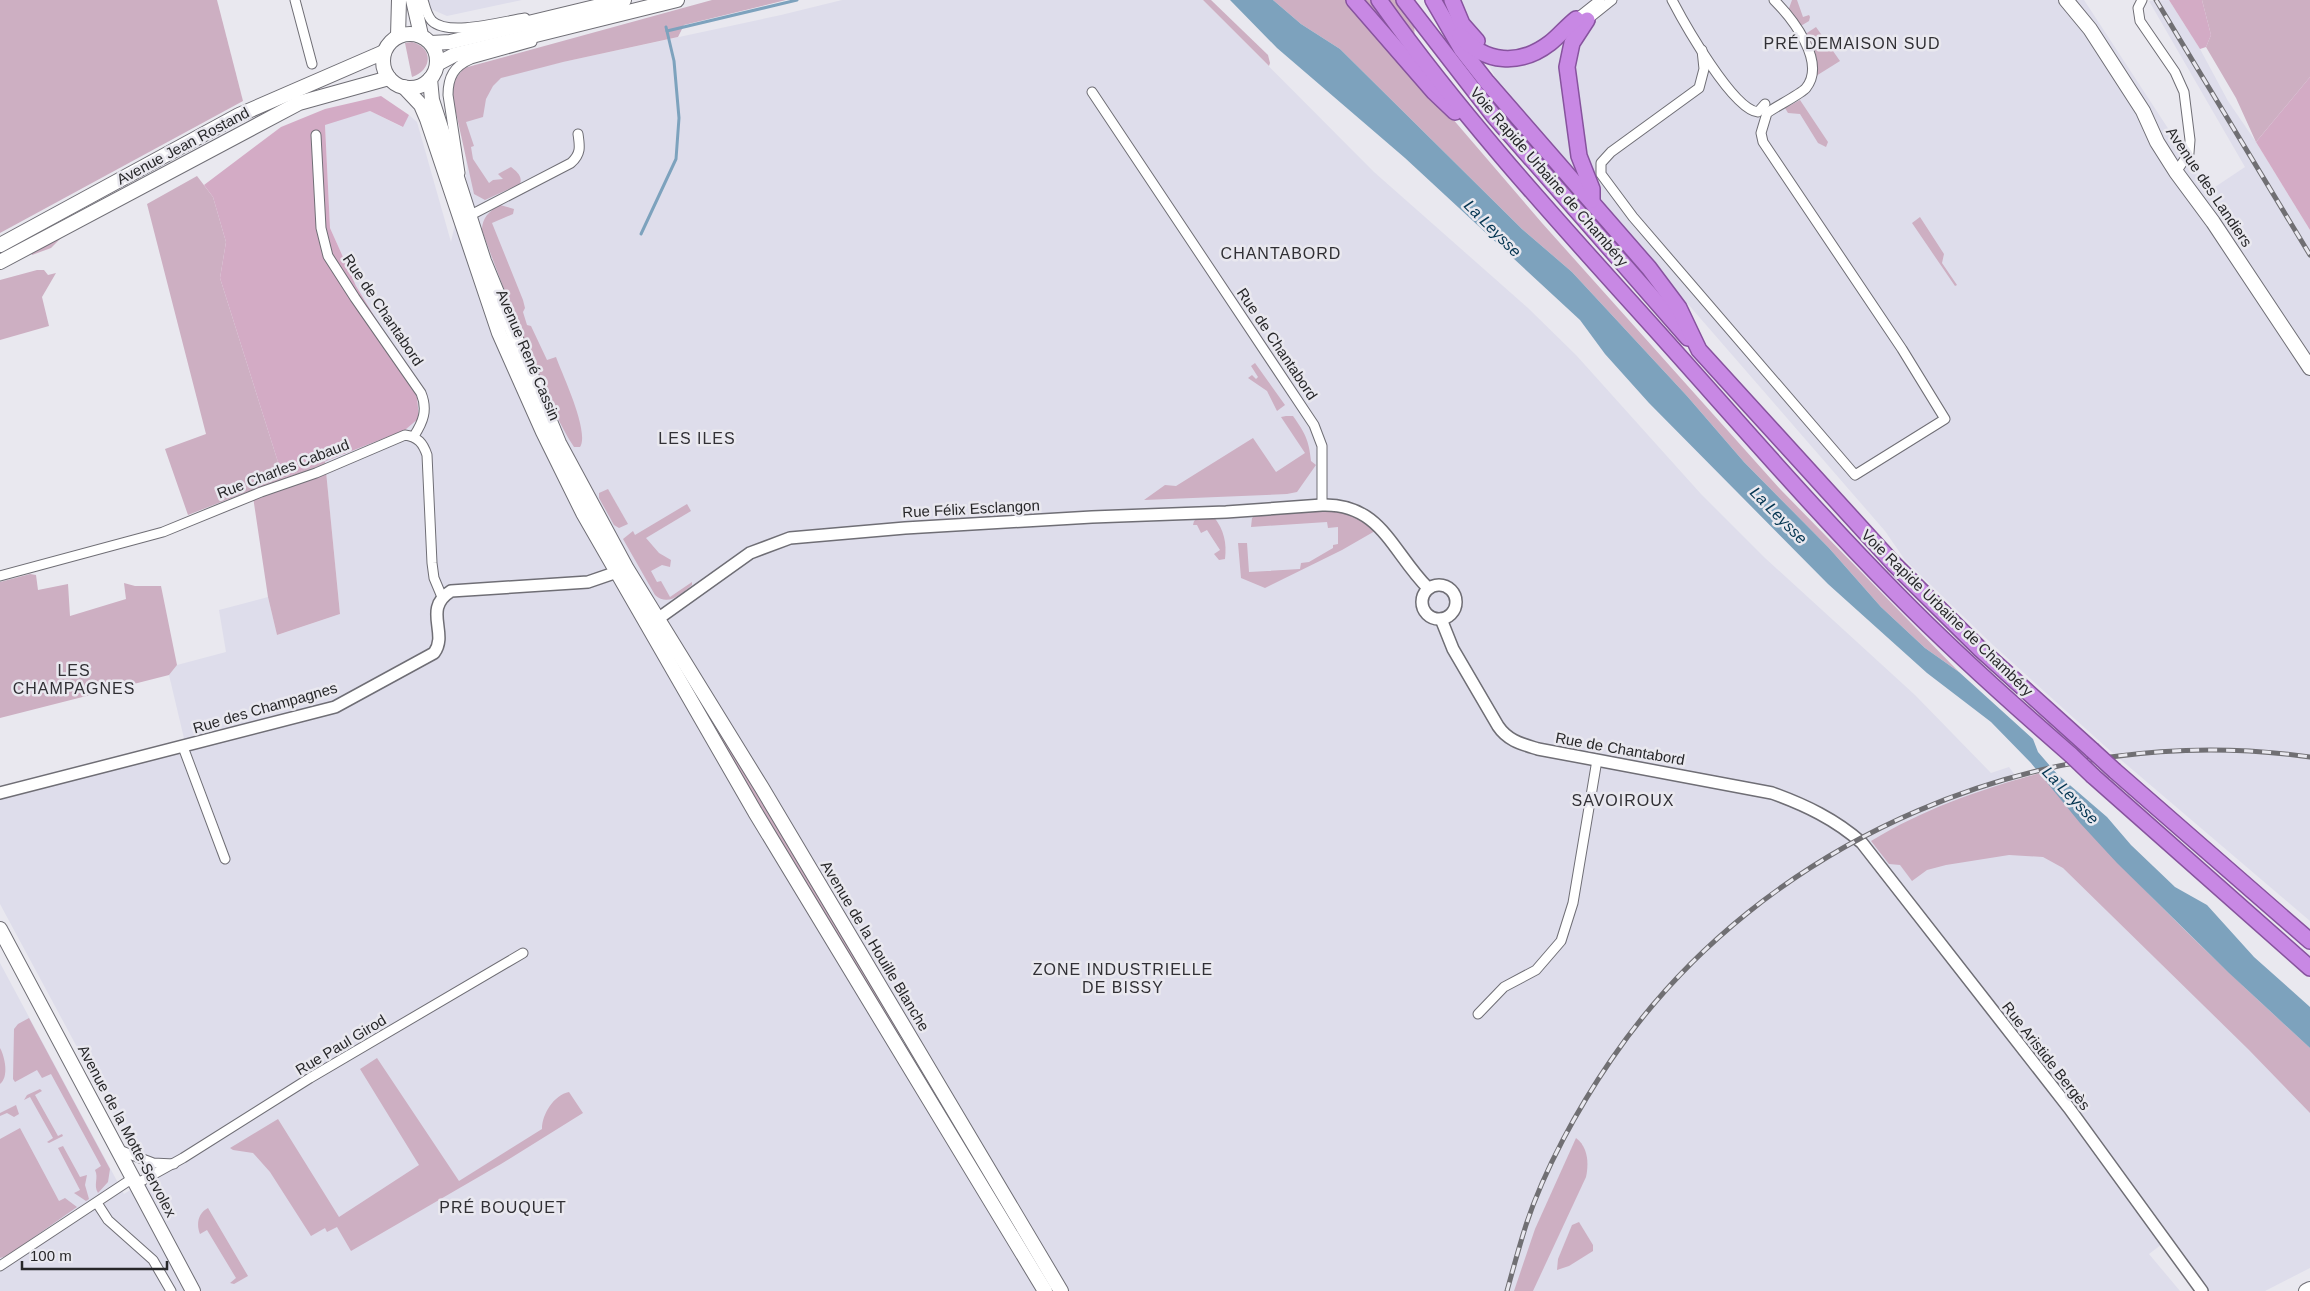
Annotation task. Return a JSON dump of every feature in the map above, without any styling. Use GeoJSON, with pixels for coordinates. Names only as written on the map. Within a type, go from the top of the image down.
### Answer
{"type":"FeatureCollection","features":[{"type":"Feature","properties":{"kind":"highway"},"geometry":{"type":"LineString","coordinates":[[1354,0],[1434,92],[1520,177]]}},
{"type":"Feature","properties":{"kind":"highway","name":"Voie Rapide Urbaine de Chambéry"},"geometry":{"type":"LineString","coordinates":[[1379,0],[1448,91],[1520,177],[1822,514],[1897,594],[2093,776],[2304,963]]}},
{"type":"Feature","properties":{"kind":"highway","name":"Voie Rapide Urbaine de Chambéry"},"geometry":{"type":"LineString","coordinates":[[1404,0],[1493,115],[1699,350],[1807,471],[1939,610],[2092,750],[2310,941]]}},
{"type":"Feature","properties":{"kind":"highway"},"geometry":{"type":"LineString","coordinates":[[1433,0],[1462,50],[1493,89],[1649,268],[1679,308],[1699,350]]}},
{"type":"Feature","properties":{"kind":"highway"},"geometry":{"type":"LineString","coordinates":[[1452,0],[1462,24],[1473,37],[1490,48],[1503,51],[1505,55],[1513,59],[1533,53],[1581,20]]}},
{"type":"Feature","properties":{"kind":"highway"},"geometry":{"type":"LineString","coordinates":[[1441,14],[1469,46],[1484,55],[1505,55]]}},
{"type":"Feature","properties":{"kind":"highway"},"geometry":{"type":"LineString","coordinates":[[1581,20],[1572,43],[1567,67],[1579,156],[1592,190],[1592,201]]}},
{"type":"Feature","properties":{"kind":"main road"},"geometry":{"type":"LineString","coordinates":[[399,0],[398,36],[409,33],[426,39],[450,42],[624,0]]}},
{"type":"Feature","properties":{"kind":"main road"},"geometry":{"type":"LineString","coordinates":[[384,52],[382,61],[389,78],[404,87],[422,85],[430,79],[437,64],[436,53],[426,39],[413,0]]}},
{"type":"Feature","properties":{"kind":"main road"},"geometry":{"type":"LineString","coordinates":[[437,64],[454,55],[677,0]]}},
{"type":"Feature","properties":{"kind":"main road"},"geometry":{"type":"LineString","coordinates":[[2061,0],[2070,4]]}},
{"type":"Feature","properties":{"kind":"main road","name":"Avenue des Landiers"},"geometry":{"type":"LineString","coordinates":[[2070,4],[2090,29],[2118,71],[2143,111],[2157,142],[2176,172],[2213,222],[2310,368]]}},
{"type":"Feature","properties":{"kind":"main road","name":"Avenue Jean Rostand"},"geometry":{"type":"LineString","coordinates":[[0,245],[239,115],[384,52],[389,43],[398,36]]}},
{"type":"Feature","properties":{"kind":"main road","name":"Avenue Jean Rostand"},"geometry":{"type":"LineString","coordinates":[[0,262],[299,104],[389,78]]}},
{"type":"Feature","properties":{"kind":"main road","name":"Avenue René Cassin"},"geometry":{"type":"LineString","coordinates":[[430,79],[432,100],[460,184],[464,218]]}},
{"type":"Feature","properties":{"kind":"main road","name":"Avenue René Cassin"},"geometry":{"type":"LineString","coordinates":[[404,87],[421,105],[428,119],[464,218],[491,310],[511,362],[583,512],[622,571],[653,623]]}},
{"type":"Feature","properties":{"kind":"main road"},"geometry":{"type":"LineString","coordinates":[[653,623],[755,812],[1045,1291]]}},
{"type":"Feature","properties":{"kind":"main road","name":"Avenue de la Houille Blanche"},"geometry":{"type":"LineString","coordinates":[[653,623],[752,771],[1061,1291]]}},
{"type":"Feature","properties":{"kind":"main road","name":"Avenue de la Motte-Servolex"},"geometry":{"type":"LineString","coordinates":[[0,929],[193,1291]]}},
{"type":"Feature","properties":{"kind":"main road"},"geometry":{"type":"LineString","coordinates":[[2306,1291],[2310,1289]]}},
{"type":"Feature","properties":{"kind":"street"},"geometry":{"type":"LineString","coordinates":[[294,0],[312,64]]}},
{"type":"Feature","properties":{"kind":"street"},"geometry":{"type":"LineString","coordinates":[[423,0],[429,17],[440,26],[462,28],[602,6]]}},
{"type":"Feature","properties":{"kind":"street"},"geometry":{"type":"LineString","coordinates":[[1581,20],[1600,0]]}},
{"type":"Feature","properties":{"kind":"street"},"geometry":{"type":"LineString","coordinates":[[1581,20],[1612,0]]}},
{"type":"Feature","properties":{"kind":"street"},"geometry":{"type":"LineString","coordinates":[[1670,0],[1702,50],[1742,104],[1758,112],[1765,104]]}},
{"type":"Feature","properties":{"kind":"street"},"geometry":{"type":"LineString","coordinates":[[1702,50],[1704,69],[1699,88],[1611,152],[1602,160],[1601,174],[1636,220],[1855,475],[1945,419],[1902,348],[1763,142],[1761,133],[1767,113],[1806,88],[1814,68],[1811,52],[1788,16],[1774,0]]}},
{"type":"Feature","properties":{"kind":"street"},"geometry":{"type":"LineString","coordinates":[[2142,0],[2138,8],[2140,21],[2175,72],[2184,92],[2190,140],[2189,153],[2176,172]]}},
{"type":"Feature","properties":{"kind":"street","name":"Avenue René Cassin"},"geometry":{"type":"LineString","coordinates":[[460,184],[460,167],[448,95],[448,83],[453,71],[462,63],[635,10]]}},
{"type":"Feature","properties":{"kind":"street","name":"Rue de Chantabord"},"geometry":{"type":"LineString","coordinates":[[1092,92],[1314,425],[1322,446],[1322,505]]}},
{"type":"Feature","properties":{"kind":"street"},"geometry":{"type":"LineString","coordinates":[[464,218],[571,163],[578,157],[580,148],[578,134]]}},
{"type":"Feature","properties":{"kind":"street","name":"Rue de Chantabord"},"geometry":{"type":"LineString","coordinates":[[316,135],[321,228],[328,256],[421,393],[425,410],[423,422],[414,436]]}},
{"type":"Feature","properties":{"kind":"street","name":"Rue Charles Cabaud"},"geometry":{"type":"LineString","coordinates":[[0,576],[163,532],[261,492],[316,473],[405,435],[414,436]]}},
{"type":"Feature","properties":{"kind":"street"},"geometry":{"type":"LineString","coordinates":[[414,436],[421,442],[427,455],[433,570],[436,584],[442,597],[459,590],[588,582],[622,571]]}},
{"type":"Feature","properties":{"kind":"street"},"geometry":{"type":"LineString","coordinates":[[1322,505],[1343,506],[1355,509],[1374,520],[1411,570],[1428,588]]}},
{"type":"Feature","properties":{"kind":"street","name":"Rue Félix Esclangon"},"geometry":{"type":"LineString","coordinates":[[653,623],[750,553],[790,538],[905,528],[1092,517],[1232,512],[1322,505]]}},
{"type":"Feature","properties":{"kind":"street"},"geometry":{"type":"LineString","coordinates":[[1443,585],[1455,595],[1456,606],[1454,610],[1441,619],[1430,617],[1423,609],[1422,598],[1428,588],[1443,585]]}},
{"type":"Feature","properties":{"kind":"street","name":"Rue des Champagnes"},"geometry":{"type":"LineString","coordinates":[[0,793],[335,707],[423,661],[437,649],[437,610],[442,597]]}},
{"type":"Feature","properties":{"kind":"street","name":"Rue de Chantabord"},"geometry":{"type":"LineString","coordinates":[[1441,619],[1454,649],[1494,719],[1507,737],[1519,744],[1772,793],[1798,802],[1826,816],[1858,839]]}},
{"type":"Feature","properties":{"kind":"street"},"geometry":{"type":"LineString","coordinates":[[183,746],[225,859]]}},
{"type":"Feature","properties":{"kind":"street"},"geometry":{"type":"LineString","coordinates":[[1478,1014],[1504,987],[1541,965],[1561,941],[1568,922],[1574,893],[1597,760]]}},
{"type":"Feature","properties":{"kind":"street","name":"Rue Aristide Bergès"},"geometry":{"type":"LineString","coordinates":[[1858,839],[2069,1108],[2202,1291]]}},
{"type":"Feature","properties":{"kind":"street","name":"Rue Paul Girod"},"geometry":{"type":"LineString","coordinates":[[0,1266],[97,1203],[135,1181],[175,1164],[310,1078],[523,953]]}},
{"type":"Feature","properties":{"kind":"street"},"geometry":{"type":"LineString","coordinates":[[118,1150],[153,1163],[175,1164]]}},
{"type":"Feature","properties":{"kind":"street"},"geometry":{"type":"LineString","coordinates":[[97,1203],[108,1220],[153,1260],[171,1291]]}},
{"type":"Feature","properties":{"kind":"shaded area"},"geometry":{"type":"Polygon","coordinates":[[[0,0],[217,0],[243,101],[0,233],[0,0]]]}},
{"type":"Feature","properties":{"kind":"shaded area"},"geometry":{"type":"Polygon","coordinates":[[[410,0],[522,0],[447,16],[410,0]]]}},
{"type":"Feature","properties":{"kind":"shaded area"},"geometry":{"type":"Polygon","coordinates":[[[712,0],[786,0],[684,25],[678,37],[563,62],[501,78],[493,86],[486,99],[483,117],[466,122],[474,146],[471,147],[473,159],[489,183],[493,180],[503,179],[498,174],[511,167],[518,174],[521,181],[520,184],[485,200],[474,194],[451,90],[453,82],[464,68],[712,0]]]}},
{"type":"Feature","properties":{"kind":"shaded area"},"geometry":{"type":"Polygon","coordinates":[[[842,0],[1203,0],[1374,172],[1528,308],[1576,355],[1701,494],[1765,558],[1915,695],[1991,773],[2009,767],[2018,779],[2002,785],[2310,1104],[2310,1268],[2265,1291],[2207,1291],[2170,1238],[2149,1254],[2180,1291],[0,1291],[0,963],[124,1194],[148,1179],[0,904],[0,800],[187,751],[169,675],[177,665],[226,652],[219,610],[268,597],[277,635],[340,614],[325,461],[405,430],[419,417],[417,397],[384,332],[356,286],[330,228],[325,124],[370,111],[402,127],[409,115],[417,122],[451,242],[467,170],[461,110],[490,83],[507,74],[842,0]]]}},
{"type":"Feature","properties":{"kind":"shaded area"},"geometry":{"type":"Polygon","coordinates":[[[1203,0],[1211,0],[1268,55],[1269,66],[1203,0]]]}},
{"type":"Feature","properties":{"kind":"shaded area"},"geometry":{"type":"Polygon","coordinates":[[[1273,0],[1414,0],[1415,75],[1542,223],[1781,490],[1959,672],[1925,648],[1881,607],[1829,548],[1744,462],[1687,396],[1572,272],[1522,229],[1340,49],[1301,24],[1273,0]]]}},
{"type":"Feature","properties":{"kind":"shaded area"},"geometry":{"type":"Polygon","coordinates":[[[1455,0],[2084,0],[2209,191],[2245,167],[2149,1],[2169,0],[2200,49],[2228,101],[2256,142],[2310,230],[2310,921],[2107,748],[1993,645],[1905,560],[1885,531],[1502,90],[1455,0]]]}},
{"type":"Feature","properties":{"kind":"shaded area"},"geometry":{"type":"Polygon","coordinates":[[[1792,0],[1797,0],[1803,17],[1809,15],[1810,17],[1809,21],[1799,27],[1788,11],[1792,0]]]}},
{"type":"Feature","properties":{"kind":"shaded area"},"geometry":{"type":"Polygon","coordinates":[[[2169,0],[2202,0],[2211,35],[2206,47],[2200,49],[2169,0]]]}},
{"type":"Feature","properties":{"kind":"shaded area"},"geometry":{"type":"Polygon","coordinates":[[[2202,0],[2310,0],[2310,77],[2256,142],[2236,98],[2206,47],[2211,35],[2202,0]]]}},
{"type":"Feature","properties":{"kind":"shaded area"},"geometry":{"type":"Polygon","coordinates":[[[1816,27],[1840,61],[1816,76],[1816,57],[1804,35],[1816,27]]]}},
{"type":"Feature","properties":{"kind":"shaded area"},"geometry":{"type":"Polygon","coordinates":[[[412,42],[424,49],[428,59],[424,69],[412,77],[405,43],[412,42]]]}},
{"type":"Feature","properties":{"kind":"shaded area"},"geometry":{"type":"Polygon","coordinates":[[[2310,77],[2310,230],[2256,142],[2310,77]]]}},
{"type":"Feature","properties":{"kind":"shaded area"},"geometry":{"type":"Polygon","coordinates":[[[381,96],[409,115],[403,127],[370,111],[325,125],[330,228],[356,286],[384,332],[417,397],[419,418],[405,430],[283,478],[220,278],[226,242],[213,197],[204,185],[281,127],[325,109],[381,96]]]}},
{"type":"Feature","properties":{"kind":"shaded area"},"geometry":{"type":"Polygon","coordinates":[[[1800,100],[1828,142],[1826,147],[1818,143],[1800,114],[1788,113],[1785,108],[1800,100]]]}},
{"type":"Feature","properties":{"kind":"shaded area"},"geometry":{"type":"Polygon","coordinates":[[[197,176],[213,197],[226,242],[220,278],[283,478],[325,461],[340,614],[277,635],[268,597],[252,490],[188,515],[165,449],[206,434],[147,204],[197,176]]]}},
{"type":"Feature","properties":{"kind":"shaded area"},"geometry":{"type":"Polygon","coordinates":[[[500,205],[514,209],[513,214],[492,223],[523,300],[525,308],[523,312],[527,325],[531,326],[547,360],[556,357],[569,389],[581,429],[582,440],[580,447],[574,447],[564,431],[517,323],[482,230],[483,222],[487,215],[500,205]]]}},
{"type":"Feature","properties":{"kind":"shaded area"},"geometry":{"type":"Polygon","coordinates":[[[1920,217],[1944,254],[1942,263],[1957,285],[1955,286],[1912,223],[1920,217]]]}},
{"type":"Feature","properties":{"kind":"shaded area"},"geometry":{"type":"Polygon","coordinates":[[[64,235],[51,248],[32,255],[31,252],[64,235]]]}},
{"type":"Feature","properties":{"kind":"shaded area"},"geometry":{"type":"Polygon","coordinates":[[[37,270],[44,270],[48,275],[56,273],[42,297],[49,326],[0,340],[0,280],[37,270]]]}},
{"type":"Feature","properties":{"kind":"shaded area"},"geometry":{"type":"Polygon","coordinates":[[[1255,363],[1285,405],[1277,411],[1267,391],[1248,378],[1252,375],[1256,379],[1258,377],[1251,366],[1255,363]]]}},
{"type":"Feature","properties":{"kind":"shaded area"},"geometry":{"type":"Polygon","coordinates":[[[1293,416],[1301,427],[1308,442],[1311,461],[1316,465],[1297,492],[1144,500],[1165,485],[1176,486],[1253,438],[1276,472],[1305,453],[1281,417],[1293,416]]]}},
{"type":"Feature","properties":{"kind":"shaded area"},"geometry":{"type":"Polygon","coordinates":[[[608,489],[628,524],[619,528],[614,525],[599,498],[599,493],[608,489]]]}},
{"type":"Feature","properties":{"kind":"shaded area"},"geometry":{"type":"Polygon","coordinates":[[[687,504],[691,511],[646,538],[659,553],[671,560],[670,567],[662,565],[651,571],[657,582],[661,581],[670,597],[692,582],[692,585],[679,595],[665,600],[655,595],[623,539],[633,531],[635,535],[687,504]]]}},
{"type":"Feature","properties":{"kind":"shaded area"},"geometry":{"type":"Polygon","coordinates":[[[1339,510],[1358,515],[1375,531],[1342,550],[1265,588],[1241,578],[1238,543],[1247,543],[1249,572],[1300,569],[1301,563],[1309,562],[1333,548],[1333,545],[1338,544],[1338,527],[1328,528],[1327,522],[1251,527],[1252,518],[1256,515],[1339,510]]]}},
{"type":"Feature","properties":{"kind":"shaded area"},"geometry":{"type":"Polygon","coordinates":[[[1214,517],[1224,537],[1225,559],[1219,560],[1214,554],[1220,550],[1207,530],[1201,533],[1197,525],[1193,525],[1194,521],[1198,518],[1214,517]]]}},
{"type":"Feature","properties":{"kind":"shaded area"},"geometry":{"type":"Polygon","coordinates":[[[30,574],[36,575],[38,590],[68,584],[70,616],[126,599],[124,583],[135,586],[161,586],[177,665],[169,675],[0,718],[0,582],[30,574]]]}},
{"type":"Feature","properties":{"kind":"shaded area"},"geometry":{"type":"Polygon","coordinates":[[[681,662],[901,1034],[900,1036],[896,1034],[681,678],[681,662]]]}},
{"type":"Feature","properties":{"kind":"shaded area"},"geometry":{"type":"Polygon","coordinates":[[[2040,773],[2136,881],[2310,1048],[2310,1113],[2248,1049],[2063,868],[2043,857],[2009,855],[1927,870],[1912,881],[1900,865],[1889,864],[1871,841],[1911,819],[1953,801],[2040,773]]]}},
{"type":"Feature","properties":{"kind":"shaded area"},"geometry":{"type":"Polygon","coordinates":[[[29,1018],[110,1169],[108,1182],[98,1193],[95,1170],[101,1166],[51,1074],[42,1078],[37,1070],[15,1082],[13,1079],[14,1029],[18,1024],[29,1018]]]}},
{"type":"Feature","properties":{"kind":"shaded area"},"geometry":{"type":"Polygon","coordinates":[[[906,1044],[1055,1291],[1050,1291],[904,1045],[906,1044]]]}},
{"type":"Feature","properties":{"kind":"shaded area"},"geometry":{"type":"Polygon","coordinates":[[[0,1048],[5,1062],[5,1072],[3,1081],[0,1084],[0,1048]]]}},
{"type":"Feature","properties":{"kind":"shaded area"},"geometry":{"type":"Polygon","coordinates":[[[377,1058],[459,1181],[542,1129],[547,1111],[558,1097],[569,1092],[583,1113],[501,1164],[351,1251],[337,1227],[327,1232],[325,1228],[311,1236],[270,1172],[253,1153],[230,1148],[278,1119],[339,1217],[419,1165],[360,1069],[377,1058]]]}},
{"type":"Feature","properties":{"kind":"shaded area"},"geometry":{"type":"Polygon","coordinates":[[[40,1089],[42,1091],[35,1095],[58,1136],[62,1134],[63,1136],[49,1143],[47,1142],[53,1138],[30,1097],[24,1100],[27,1095],[40,1089]]]}},
{"type":"Feature","properties":{"kind":"shaded area"},"geometry":{"type":"Polygon","coordinates":[[[16,1105],[19,1114],[14,1117],[7,1113],[0,1116],[0,1113],[16,1105]]]}},
{"type":"Feature","properties":{"kind":"shaded area"},"geometry":{"type":"Polygon","coordinates":[[[20,1128],[59,1201],[65,1198],[77,1207],[7,1256],[0,1258],[0,1139],[20,1128]]]}},
{"type":"Feature","properties":{"kind":"shaded area"},"geometry":{"type":"Polygon","coordinates":[[[1576,1138],[1583,1146],[1587,1156],[1586,1177],[1533,1291],[1514,1291],[1535,1229],[1576,1138]]]}},
{"type":"Feature","properties":{"kind":"shaded area"},"geometry":{"type":"Polygon","coordinates":[[[63,1146],[80,1177],[87,1175],[85,1185],[89,1199],[86,1201],[74,1193],[80,1190],[58,1148],[63,1146]]]}},
{"type":"Feature","properties":{"kind":"shaded area"},"geometry":{"type":"Polygon","coordinates":[[[208,1208],[248,1276],[234,1284],[230,1283],[236,1278],[207,1230],[200,1234],[199,1219],[208,1208]]]}},
{"type":"Feature","properties":{"kind":"shaded area"},"geometry":{"type":"Polygon","coordinates":[[[1579,1222],[1593,1245],[1593,1251],[1569,1266],[1557,1270],[1558,1259],[1572,1225],[1579,1222]]]}},
{"type":"Feature","properties":{"kind":"water","name":"La Leysse"},"geometry":{"type":"Polygon","coordinates":[[[1230,0],[1273,0],[1301,24],[1340,49],[1522,229],[1572,272],[1687,396],[1744,462],[1829,548],[1881,607],[1925,648],[1959,672],[2033,739],[2038,752],[2057,774],[2107,817],[2131,845],[2175,887],[2207,905],[2254,957],[2310,1007],[2310,1048],[2229,973],[2117,863],[2080,823],[2031,763],[1991,722],[1927,673],[1828,584],[1649,403],[1605,354],[1580,320],[1405,158],[1277,48],[1230,0]]]}},
{"type":"Feature","properties":{"kind":"waterway"},"geometry":{"type":"LineString","coordinates":[[667,31],[797,0]]}},
{"type":"Feature","properties":{"kind":"waterway"},"geometry":{"type":"LineString","coordinates":[[641,234],[676,159],[679,118],[674,61],[666,27]]}},
{"type":"Feature","properties":{"kind":"railway"},"geometry":{"type":"LineString","coordinates":[[2156,0],[2310,255]]}},
{"type":"Feature","properties":{"kind":"railway"},"geometry":{"type":"LineString","coordinates":[[1507,1291],[1526,1225],[1542,1183],[1574,1119],[1611,1060],[1674,981],[1747,913],[1829,856],[1918,811],[2012,777],[2110,757],[2210,750],[2310,757]]}},
{"type":"Feature","properties":{"kind":"district","name":"PRÉ DEMAISON SUD"},"geometry":{"type":"Point","coordinates":[1852,43]}},
{"type":"Feature","properties":{"kind":"district","name":"CHANTABORD"},"geometry":{"type":"Point","coordinates":[1281,253]}},
{"type":"Feature","properties":{"kind":"district","name":"LES ILES"},"geometry":{"type":"Point","coordinates":[697,438]}},
{"type":"Feature","properties":{"kind":"district","name":"LES CHAMPAGNES"},"geometry":{"type":"Point","coordinates":[74,679]}},
{"type":"Feature","properties":{"kind":"district","name":"SAVOIROUX"},"geometry":{"type":"Point","coordinates":[1623,800]}},
{"type":"Feature","properties":{"kind":"district","name":"ZONE INDUSTRIELLE DE BISSY"},"geometry":{"type":"Point","coordinates":[1123,978]}},
{"type":"Feature","properties":{"kind":"district","name":"PRÉ BOUQUET"},"geometry":{"type":"Point","coordinates":[503,1207]}}]}
